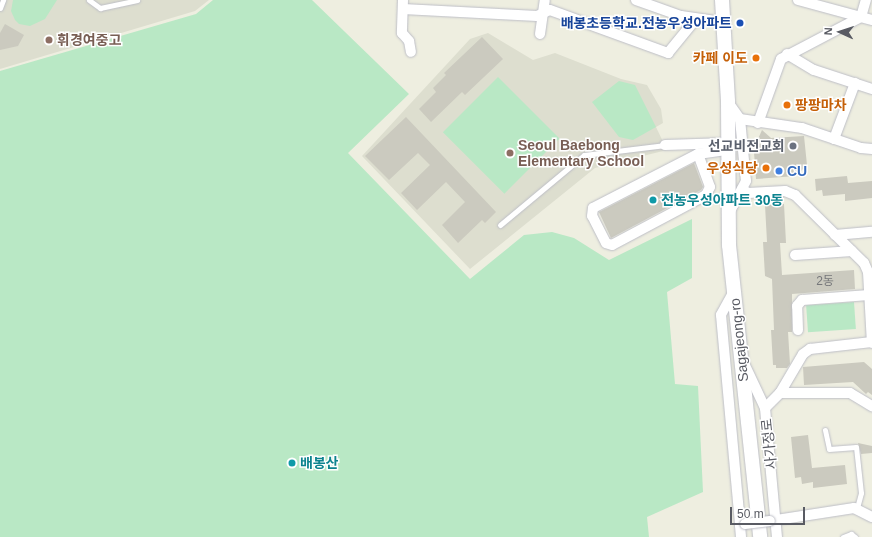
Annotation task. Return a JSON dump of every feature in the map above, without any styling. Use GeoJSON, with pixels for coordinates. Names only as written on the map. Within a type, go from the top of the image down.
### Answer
{"type":"FeatureCollection","features":[{"type":"Feature","properties":{"kind":"main road","name":"Sagajeong-ro"},"geometry":{"type":"LineString","coordinates":[[722,0],[728,102],[728,214],[733,293],[760,537]]}},
{"type":"Feature","properties":{"kind":"street"},"geometry":{"type":"LineString","coordinates":[[540,34],[545,0]]}},
{"type":"Feature","properties":{"kind":"street"},"geometry":{"type":"LineString","coordinates":[[636,0],[695,20],[723,22]]}},
{"type":"Feature","properties":{"kind":"street"},"geometry":{"type":"LineString","coordinates":[[798,0],[872,20]]}},
{"type":"Feature","properties":{"kind":"street"},"geometry":{"type":"LineString","coordinates":[[758,123],[781,59],[787,54],[861,17],[866,0]]}},
{"type":"Feature","properties":{"kind":"street"},"geometry":{"type":"LineString","coordinates":[[411,52],[409,41],[402,33],[403,5],[537,16],[550,10],[668,53],[695,20]]}},
{"type":"Feature","properties":{"kind":"street"},"geometry":{"type":"LineString","coordinates":[[787,54],[814,70],[872,89]]}},
{"type":"Feature","properties":{"kind":"street"},"geometry":{"type":"LineString","coordinates":[[834,139],[855,83]]}},
{"type":"Feature","properties":{"kind":"street"},"geometry":{"type":"LineString","coordinates":[[728,102],[740,120],[746,181],[728,214]]}},
{"type":"Feature","properties":{"kind":"street"},"geometry":{"type":"LineString","coordinates":[[740,120],[802,128],[861,148],[872,149]]}},
{"type":"Feature","properties":{"kind":"street"},"geometry":{"type":"LineString","coordinates":[[665,145],[728,146]]}},
{"type":"Feature","properties":{"kind":"street"},"geometry":{"type":"LineString","coordinates":[[698,154],[710,187],[706,195],[612,245],[606,243],[592,216],[594,208],[698,154],[728,146]]}},
{"type":"Feature","properties":{"kind":"street"},"geometry":{"type":"LineString","coordinates":[[742,189],[748,193],[790,192],[870,268],[872,342],[810,348],[803,354],[780,393],[765,408]]}},
{"type":"Feature","properties":{"kind":"street"},"geometry":{"type":"LineString","coordinates":[[835,235],[872,232]]}},
{"type":"Feature","properties":{"kind":"street"},"geometry":{"type":"LineString","coordinates":[[795,255],[852,251]]}},
{"type":"Feature","properties":{"kind":"street"},"geometry":{"type":"LineString","coordinates":[[733,293],[721,315],[742,524],[741,537]]}},
{"type":"Feature","properties":{"kind":"street"},"geometry":{"type":"LineString","coordinates":[[798,330],[797,306],[802,300],[870,295]]}},
{"type":"Feature","properties":{"kind":"street","name":"사가정로"},"geometry":{"type":"LineString","coordinates":[[740,356],[765,408],[773,521],[776,537]]}},
{"type":"Feature","properties":{"kind":"street"},"geometry":{"type":"LineString","coordinates":[[780,393],[850,393],[872,406]]}},
{"type":"Feature","properties":{"kind":"street"},"geometry":{"type":"LineString","coordinates":[[742,524],[773,521],[857,508],[872,517]]}},
{"type":"Feature","properties":{"kind":"lane"},"geometry":{"type":"LineString","coordinates":[[0,8],[3,0]]}},
{"type":"Feature","properties":{"kind":"lane"},"geometry":{"type":"LineString","coordinates":[[89,0],[100,8],[137,0]]}},
{"type":"Feature","properties":{"kind":"lane"},"geometry":{"type":"LineString","coordinates":[[500,225],[584,155],[665,145]]}},
{"type":"Feature","properties":{"kind":"lane"},"geometry":{"type":"LineString","coordinates":[[825,430],[829,449],[856,447],[861,493],[857,508]]}},
{"type":"Feature","properties":{"kind":"lane"},"geometry":{"type":"LineString","coordinates":[[843,537],[851,534],[855,537]]}},
{"type":"Feature","properties":{"kind":"shaded area","name":"휘경여중고"},"geometry":{"type":"Polygon","coordinates":[[[0,0],[209,0],[195,11],[0,69],[0,0]]]}},
{"type":"Feature","properties":{"kind":"shaded area","name":"Seoul Baebong Elementary School"},"geometry":{"type":"Polygon","coordinates":[[[488,33],[533,60],[555,53],[621,79],[647,85],[661,109],[663,123],[656,127],[667,150],[595,168],[470,269],[362,156],[470,39],[488,33]]]}},
{"type":"Feature","properties":{"kind":"green space"},"geometry":{"type":"Polygon","coordinates":[[[13,0],[57,0],[45,19],[30,26],[19,24],[15,20],[11,11],[13,0]]]}},
{"type":"Feature","properties":{"kind":"green space"},"geometry":{"type":"Polygon","coordinates":[[[213,0],[312,0],[409,94],[348,153],[470,279],[524,235],[552,232],[574,238],[609,260],[692,219],[692,278],[667,292],[675,384],[698,386],[703,492],[647,517],[649,537],[0,537],[0,71],[196,14],[213,0]]]}},
{"type":"Feature","properties":{"kind":"green space"},"geometry":{"type":"Polygon","coordinates":[[[498,77],[560,139],[504,194],[443,132],[498,77]]]}},
{"type":"Feature","properties":{"kind":"green space"},"geometry":{"type":"Polygon","coordinates":[[[619,81],[635,85],[656,127],[633,140],[619,137],[592,102],[619,81]]]}},
{"type":"Feature","properties":{"kind":"green space"},"geometry":{"type":"Polygon","coordinates":[[[854,302],[856,329],[808,332],[806,305],[854,302]]]}},
{"type":"Feature","properties":{"kind":"building"},"geometry":{"type":"Polygon","coordinates":[[[5,24],[24,35],[18,46],[0,50],[0,33],[5,24]]]}},
{"type":"Feature","properties":{"kind":"building"},"geometry":{"type":"Polygon","coordinates":[[[482,37],[503,59],[465,95],[462,92],[431,122],[419,109],[436,92],[433,88],[446,75],[444,73],[482,37]]]}},
{"type":"Feature","properties":{"kind":"building"},"geometry":{"type":"Polygon","coordinates":[[[406,117],[496,212],[485,223],[482,220],[458,243],[442,225],[465,202],[446,182],[417,210],[401,193],[430,165],[418,153],[389,180],[365,156],[406,117]]]}},
{"type":"Feature","properties":{"kind":"building"},"geometry":{"type":"Polygon","coordinates":[[[762,130],[771,138],[804,136],[807,165],[796,176],[756,179],[753,139],[758,139],[762,130]]]}},
{"type":"Feature","properties":{"kind":"building","name":"전농우성아파트 30동"},"geometry":{"type":"Polygon","coordinates":[[[694,163],[703,187],[701,190],[611,238],[599,212],[694,163]]]}},
{"type":"Feature","properties":{"kind":"building"},"geometry":{"type":"Polygon","coordinates":[[[847,176],[848,183],[872,181],[872,198],[845,201],[845,194],[823,196],[822,190],[816,191],[815,179],[847,176]]]}},
{"type":"Feature","properties":{"kind":"building"},"geometry":{"type":"Polygon","coordinates":[[[784,204],[786,243],[780,243],[782,275],[854,270],[855,289],[792,294],[792,332],[788,332],[790,364],[787,368],[776,368],[776,365],[773,365],[771,330],[774,330],[772,279],[765,276],[763,242],[767,242],[765,205],[784,204]]]}},
{"type":"Feature","properties":{"kind":"building"},"geometry":{"type":"Polygon","coordinates":[[[864,362],[872,369],[872,395],[868,392],[866,394],[853,382],[804,385],[803,367],[864,362]]]}},
{"type":"Feature","properties":{"kind":"building"},"geometry":{"type":"Polygon","coordinates":[[[808,435],[812,468],[845,465],[847,484],[813,488],[813,482],[802,484],[801,477],[795,478],[791,437],[808,435]]]}},
{"type":"Feature","properties":{"kind":"building"},"geometry":{"type":"Polygon","coordinates":[[[858,443],[872,446],[872,453],[861,454],[858,443]]]}},
{"type":"Feature","properties":{"kind":"place","name":"배봉초등학교.전농우성아파트"},"geometry":{"type":"Point","coordinates":[740,23]}},
{"type":"Feature","properties":{"kind":"place","name":"휘경여중고"},"geometry":{"type":"Point","coordinates":[49,40]}},
{"type":"Feature","properties":{"kind":"place","name":"카페 이도"},"geometry":{"type":"Point","coordinates":[756,58]}},
{"type":"Feature","properties":{"kind":"place","name":"팡팡마차"},"geometry":{"type":"Point","coordinates":[787,105]}},
{"type":"Feature","properties":{"kind":"place","name":"선교비전교회"},"geometry":{"type":"Point","coordinates":[793,146]}},
{"type":"Feature","properties":{"kind":"place","name":"Seoul Baebong Elementary School"},"geometry":{"type":"Point","coordinates":[510,153]}},
{"type":"Feature","properties":{"kind":"place","name":"우성식당"},"geometry":{"type":"Point","coordinates":[766,168]}},
{"type":"Feature","properties":{"kind":"place","name":"CU"},"geometry":{"type":"Point","coordinates":[779,171]}},
{"type":"Feature","properties":{"kind":"place","name":"전농우성아파트 30동"},"geometry":{"type":"Point","coordinates":[653,200]}},
{"type":"Feature","properties":{"kind":"place","name":"배봉산"},"geometry":{"type":"Point","coordinates":[292,463]}}]}
